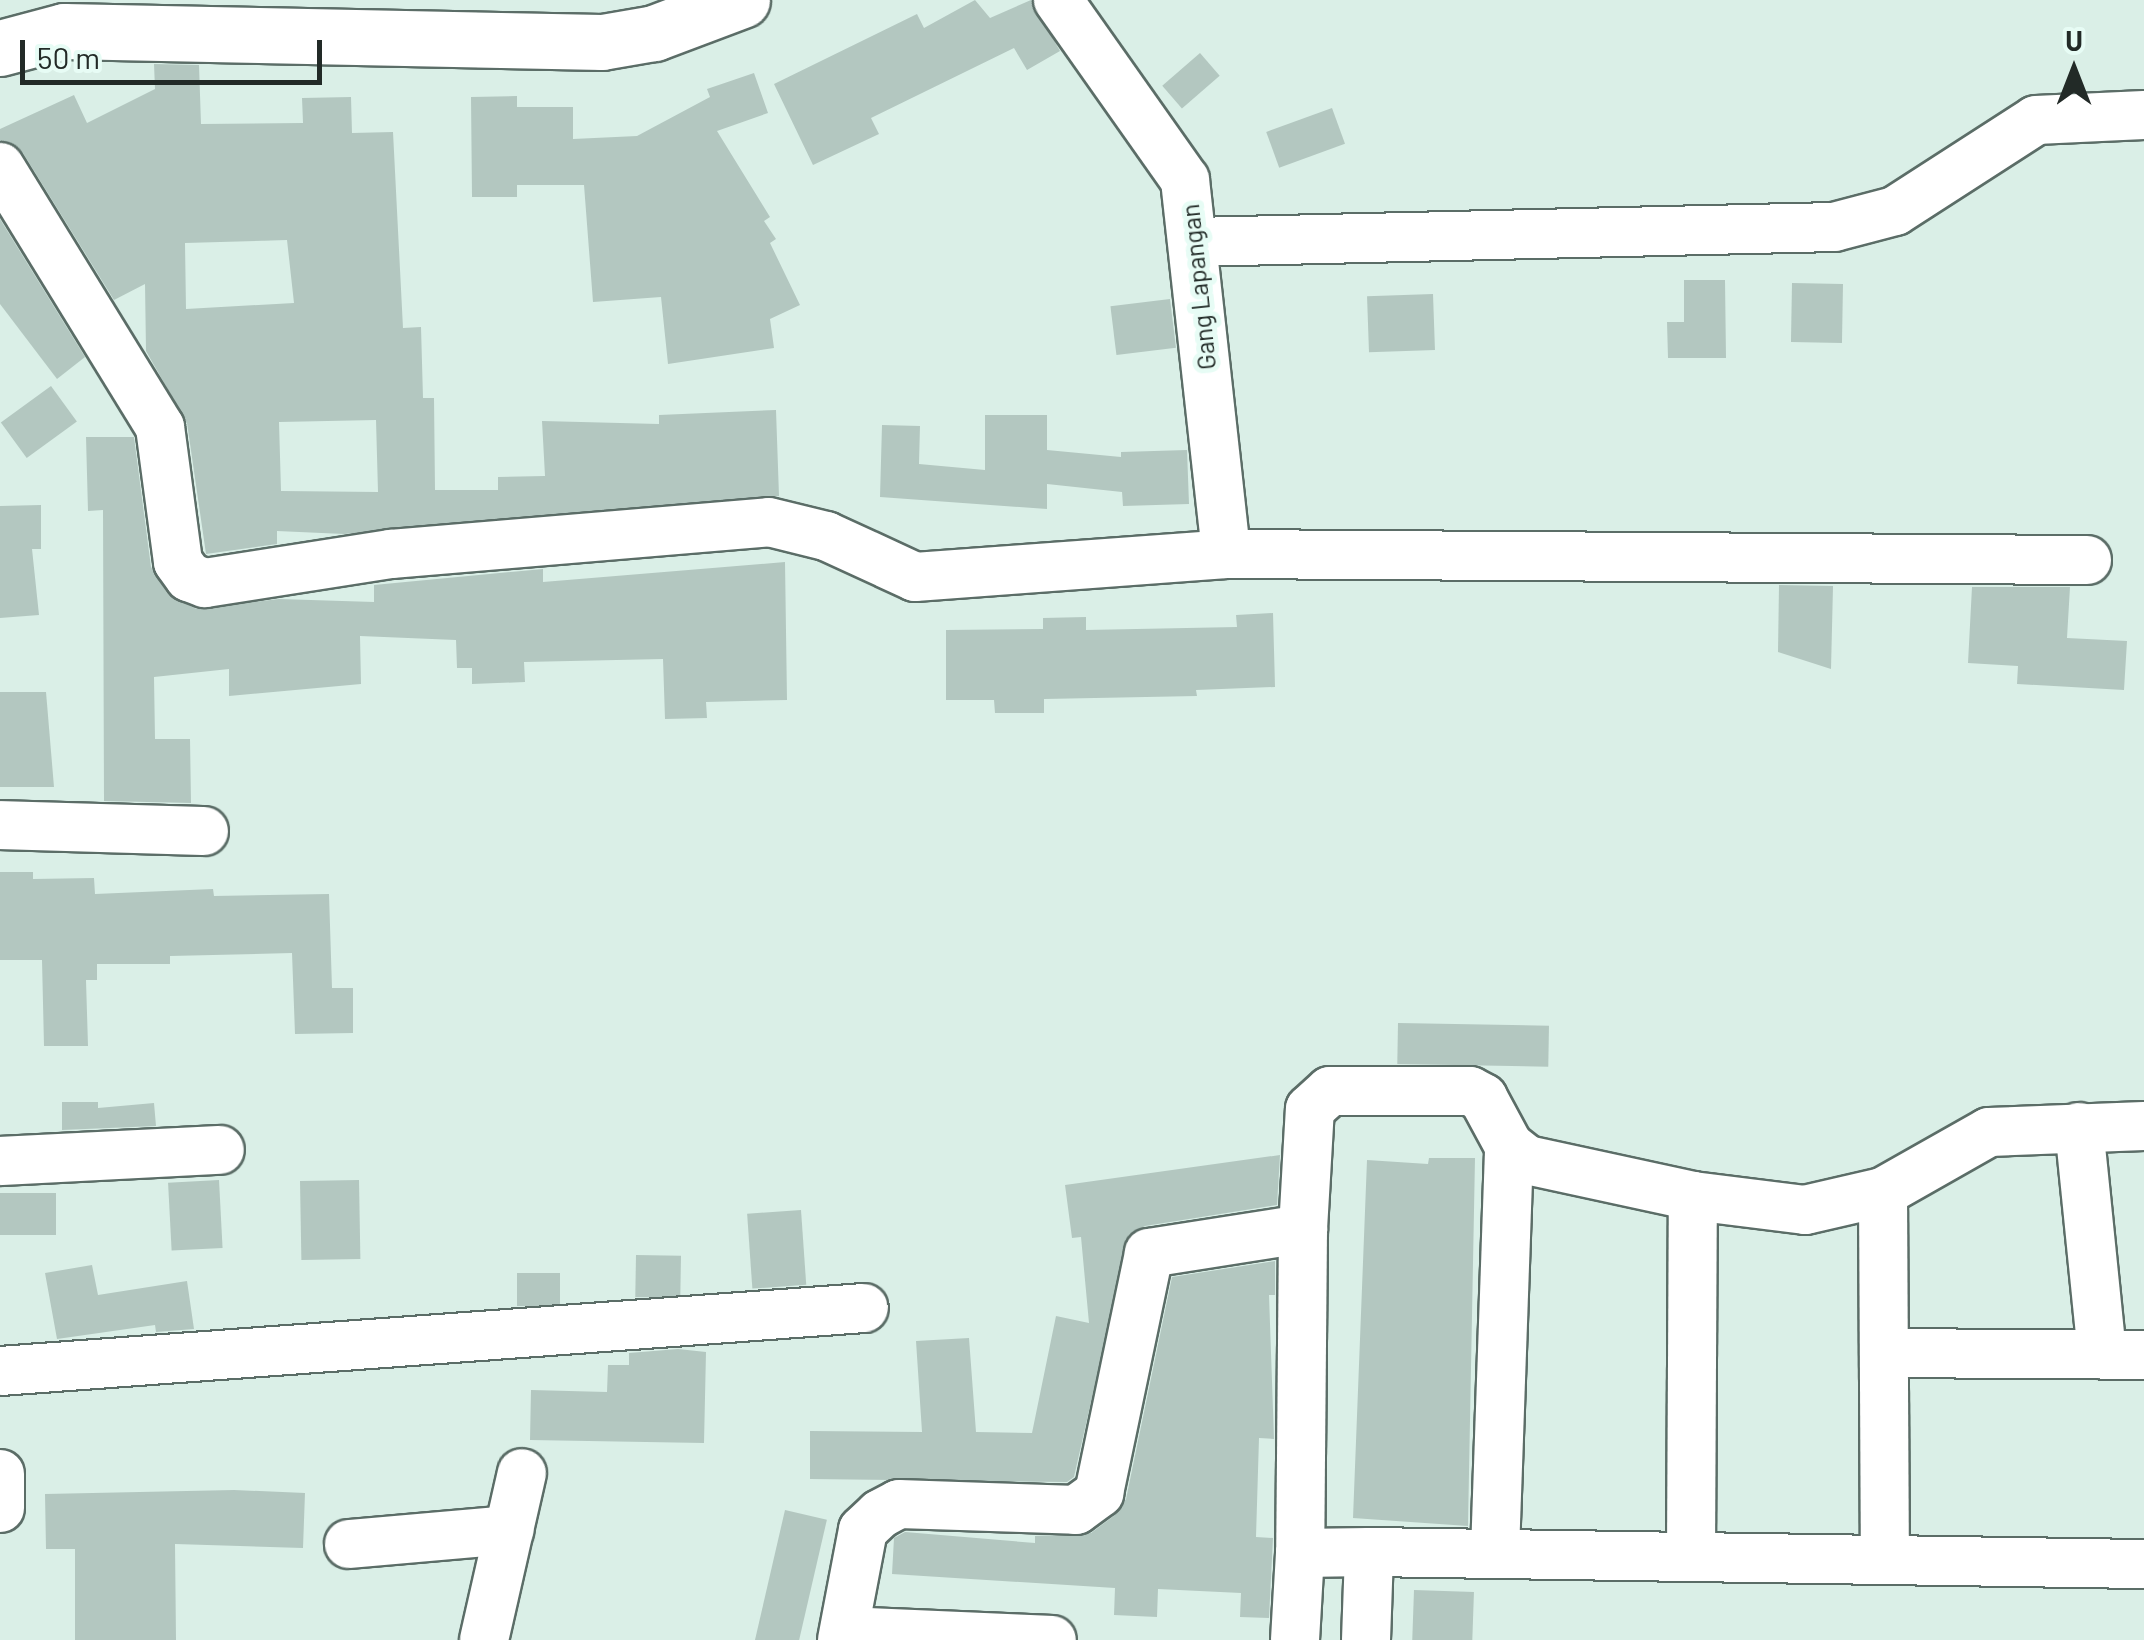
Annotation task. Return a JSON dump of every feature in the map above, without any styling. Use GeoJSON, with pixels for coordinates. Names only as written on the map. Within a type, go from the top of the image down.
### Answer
{"type":"FeatureCollection","features":[{"type":"Feature","properties":{"kind":"main road"},"geometry":{"type":"LineString","coordinates":[[0,48],[64,30],[602,42],[654,32],[742,0]]}},
{"type":"Feature","properties":{"kind":"street","name":"Gang Lapangan"},"geometry":{"type":"LineString","coordinates":[[1058,0],[1174,155],[1185,180],[1226,554]]}},
{"type":"Feature","properties":{"kind":"street"},"geometry":{"type":"LineString","coordinates":[[1194,242],[1834,227],[1895,211],[2036,120],[2144,116]]}},
{"type":"Feature","properties":{"kind":"street"},"geometry":{"type":"LineString","coordinates":[[0,167],[160,427],[178,562],[189,577],[205,583],[391,554],[769,522],[826,536],[915,577],[1226,554],[2087,560]]}},
{"type":"Feature","properties":{"kind":"street"},"geometry":{"type":"LineString","coordinates":[[0,825],[204,831]]}},
{"type":"Feature","properties":{"kind":"street"},"geometry":{"type":"LineString","coordinates":[[1295,1640],[1300,1553],[1303,1229],[1310,1110],[1330,1091],[1470,1091],[1483,1098],[1509,1146],[1528,1160],[1693,1196],[1804,1210],[1883,1192],[1989,1132],[2144,1126]]}},
{"type":"Feature","properties":{"kind":"street"},"geometry":{"type":"LineString","coordinates":[[1884,1353],[2123,1354],[2079,1128]]}},
{"type":"Feature","properties":{"kind":"street"},"geometry":{"type":"LineString","coordinates":[[1494,1552],[1509,1146]]}},
{"type":"Feature","properties":{"kind":"street"},"geometry":{"type":"LineString","coordinates":[[0,1161],[220,1150]]}},
{"type":"Feature","properties":{"kind":"street"},"geometry":{"type":"LineString","coordinates":[[1883,1192],[1884,1558]]}},
{"type":"Feature","properties":{"kind":"street"},"geometry":{"type":"LineString","coordinates":[[1691,1554],[1693,1196]]}},
{"type":"Feature","properties":{"kind":"street"},"geometry":{"type":"LineString","coordinates":[[1052,1640],[844,1635],[863,1530],[880,1514],[899,1504],[1076,1510],[1099,1493],[1149,1252],[1303,1229]]}},
{"type":"Feature","properties":{"kind":"street"},"geometry":{"type":"LineString","coordinates":[[0,1371],[864,1308]]}},
{"type":"Feature","properties":{"kind":"street"},"geometry":{"type":"LineString","coordinates":[[0,1474],[0,1508]]}},
{"type":"Feature","properties":{"kind":"street"},"geometry":{"type":"LineString","coordinates":[[484,1640],[522,1474]]}},
{"type":"Feature","properties":{"kind":"street"},"geometry":{"type":"LineString","coordinates":[[348,1544],[509,1530]]}},
{"type":"Feature","properties":{"kind":"street"},"geometry":{"type":"LineString","coordinates":[[1366,1640],[1369,1552]]}},
{"type":"Feature","properties":{"kind":"street"},"geometry":{"type":"LineString","coordinates":[[1300,1553],[1691,1554],[2144,1564]]}},
{"type":"Feature","properties":{"kind":"building"},"geometry":{"type":"Polygon","coordinates":[[[975,0],[990,18],[1031,0],[1060,51],[1027,70],[1014,48],[871,118],[879,134],[813,165],[774,84],[917,14],[924,28],[975,0]]]}},
{"type":"Feature","properties":{"kind":"building"},"geometry":{"type":"Polygon","coordinates":[[[1200,53],[1220,76],[1182,108],[1162,86],[1200,53]]]}},
{"type":"Feature","properties":{"kind":"building"},"geometry":{"type":"Polygon","coordinates":[[[154,64],[199,65],[201,124],[303,123],[302,98],[351,97],[352,133],[393,132],[403,328],[421,327],[423,398],[434,398],[435,490],[498,490],[498,477],[545,476],[542,421],[659,424],[659,415],[776,410],[779,496],[344,534],[277,531],[277,544],[206,554],[187,423],[146,351],[145,284],[114,300],[23,153],[0,140],[0,129],[74,95],[87,123],[155,89],[154,64]],[[287,240],[185,243],[186,309],[294,303],[287,240]],[[376,420],[279,422],[281,491],[378,492],[376,420]]]}},
{"type":"Feature","properties":{"kind":"building"},"geometry":{"type":"Polygon","coordinates":[[[754,73],[768,113],[717,131],[770,217],[764,221],[776,239],[770,243],[800,305],[770,319],[774,348],[668,364],[661,297],[593,302],[584,185],[517,185],[517,197],[472,197],[471,97],[517,96],[517,107],[573,107],[573,139],[637,136],[710,97],[707,89],[754,73]]]}},
{"type":"Feature","properties":{"kind":"building"},"geometry":{"type":"Polygon","coordinates":[[[1332,108],[1345,144],[1279,168],[1266,132],[1332,108]]]}},
{"type":"Feature","properties":{"kind":"building"},"geometry":{"type":"Polygon","coordinates":[[[0,219],[85,357],[57,379],[0,304],[0,219]]]}},
{"type":"Feature","properties":{"kind":"building"},"geometry":{"type":"Polygon","coordinates":[[[1684,280],[1725,280],[1726,358],[1668,358],[1667,322],[1684,322],[1684,280]]]}},
{"type":"Feature","properties":{"kind":"building"},"geometry":{"type":"Polygon","coordinates":[[[1792,283],[1843,284],[1842,343],[1791,342],[1792,283]]]}},
{"type":"Feature","properties":{"kind":"building"},"geometry":{"type":"Polygon","coordinates":[[[1433,294],[1435,350],[1369,352],[1367,296],[1433,294]]]}},
{"type":"Feature","properties":{"kind":"building"},"geometry":{"type":"Polygon","coordinates":[[[1170,299],[1176,348],[1116,355],[1110,306],[1170,299]]]}},
{"type":"Feature","properties":{"kind":"building"},"geometry":{"type":"Polygon","coordinates":[[[51,386],[77,422],[27,458],[1,422],[51,386]]]}},
{"type":"Feature","properties":{"kind":"building"},"geometry":{"type":"Polygon","coordinates":[[[985,415],[1047,415],[1047,450],[1121,457],[1121,452],[1187,450],[1189,504],[1123,506],[1122,492],[1047,484],[1047,509],[880,497],[882,425],[920,426],[919,464],[985,470],[985,415]]]}},
{"type":"Feature","properties":{"kind":"building"},"geometry":{"type":"Polygon","coordinates":[[[86,437],[134,437],[151,567],[168,594],[196,609],[279,599],[374,602],[374,585],[543,569],[543,582],[785,562],[787,700],[706,702],[707,718],[665,719],[663,659],[524,662],[525,682],[472,684],[472,668],[457,668],[456,640],[360,636],[361,684],[229,696],[229,669],[154,677],[155,739],[190,739],[191,803],[104,801],[103,510],[88,511],[86,437]]]}},
{"type":"Feature","properties":{"kind":"building"},"geometry":{"type":"Polygon","coordinates":[[[41,505],[41,549],[32,549],[39,615],[0,618],[0,506],[41,505]]]}},
{"type":"Feature","properties":{"kind":"building"},"geometry":{"type":"Polygon","coordinates":[[[1779,585],[1833,586],[1831,669],[1778,652],[1779,585]]]}},
{"type":"Feature","properties":{"kind":"building"},"geometry":{"type":"Polygon","coordinates":[[[1972,587],[2070,587],[2067,638],[2127,641],[2124,690],[2017,684],[2018,666],[1968,663],[1972,587]]]}},
{"type":"Feature","properties":{"kind":"building"},"geometry":{"type":"Polygon","coordinates":[[[1273,613],[1275,687],[1196,690],[1197,696],[1044,699],[1044,713],[995,713],[994,700],[946,700],[946,630],[1043,629],[1043,618],[1086,617],[1086,630],[1237,627],[1236,615],[1273,613]]]}},
{"type":"Feature","properties":{"kind":"building"},"geometry":{"type":"Polygon","coordinates":[[[0,692],[46,692],[54,787],[0,787],[0,692]]]}},
{"type":"Feature","properties":{"kind":"building"},"geometry":{"type":"Polygon","coordinates":[[[0,872],[33,872],[33,879],[94,878],[95,894],[213,889],[214,896],[329,894],[332,988],[353,988],[353,1033],[295,1034],[292,953],[170,956],[170,964],[97,964],[97,980],[86,980],[88,1046],[44,1046],[42,960],[0,960],[0,872]]]}},
{"type":"Feature","properties":{"kind":"building"},"geometry":{"type":"Polygon","coordinates":[[[1398,1023],[1549,1026],[1548,1067],[1397,1064],[1398,1023]]]}},
{"type":"Feature","properties":{"kind":"building"},"geometry":{"type":"Polygon","coordinates":[[[62,1102],[98,1102],[98,1108],[154,1103],[156,1126],[62,1130],[62,1102]]]}},
{"type":"Feature","properties":{"kind":"building"},"geometry":{"type":"Polygon","coordinates":[[[1280,1155],[1277,1205],[1145,1226],[1129,1234],[1074,1477],[1067,1482],[810,1479],[810,1431],[922,1432],[916,1341],[969,1338],[976,1432],[1032,1433],[1056,1316],[1089,1323],[1081,1237],[1072,1238],[1065,1185],[1280,1155]]]}},
{"type":"Feature","properties":{"kind":"building"},"geometry":{"type":"Polygon","coordinates":[[[1429,1158],[1475,1158],[1468,1526],[1353,1518],[1367,1160],[1428,1164],[1429,1158]]]}},
{"type":"Feature","properties":{"kind":"building"},"geometry":{"type":"Polygon","coordinates":[[[219,1180],[223,1248],[172,1251],[168,1183],[219,1180]]]}},
{"type":"Feature","properties":{"kind":"building"},"geometry":{"type":"Polygon","coordinates":[[[359,1180],[360,1259],[301,1260],[300,1181],[359,1180]]]}},
{"type":"Feature","properties":{"kind":"building"},"geometry":{"type":"Polygon","coordinates":[[[0,1193],[56,1193],[56,1235],[0,1235],[0,1193]]]}},
{"type":"Feature","properties":{"kind":"building"},"geometry":{"type":"Polygon","coordinates":[[[801,1210],[806,1285],[752,1289],[747,1214],[801,1210]]]}},
{"type":"Feature","properties":{"kind":"building"},"geometry":{"type":"Polygon","coordinates":[[[636,1255],[681,1256],[680,1298],[635,1297],[636,1255]]]}},
{"type":"Feature","properties":{"kind":"building"},"geometry":{"type":"Polygon","coordinates":[[[1275,1261],[1275,1295],[1269,1295],[1274,1439],[1259,1438],[1256,1537],[1273,1538],[1269,1618],[1240,1617],[1241,1593],[1158,1589],[1157,1617],[1114,1615],[1115,1588],[892,1574],[894,1538],[905,1532],[1035,1543],[1035,1536],[1091,1533],[1115,1515],[1126,1499],[1172,1277],[1275,1261]]]}},
{"type":"Feature","properties":{"kind":"building"},"geometry":{"type":"Polygon","coordinates":[[[92,1265],[98,1295],[187,1281],[194,1329],[156,1332],[155,1325],[57,1339],[45,1273],[92,1265]]]}},
{"type":"Feature","properties":{"kind":"building"},"geometry":{"type":"Polygon","coordinates":[[[517,1273],[560,1273],[560,1306],[517,1306],[517,1273]]]}},
{"type":"Feature","properties":{"kind":"building"},"geometry":{"type":"Polygon","coordinates":[[[678,1349],[706,1352],[704,1443],[530,1440],[531,1390],[607,1392],[608,1365],[629,1365],[629,1353],[678,1349]]]}},
{"type":"Feature","properties":{"kind":"building"},"geometry":{"type":"Polygon","coordinates":[[[234,1490],[305,1493],[303,1548],[175,1544],[176,1640],[75,1640],[75,1549],[46,1549],[45,1494],[234,1490]]]}},
{"type":"Feature","properties":{"kind":"building"},"geometry":{"type":"Polygon","coordinates":[[[785,1510],[827,1520],[799,1640],[755,1640],[785,1510]]]}},
{"type":"Feature","properties":{"kind":"building"},"geometry":{"type":"Polygon","coordinates":[[[1414,1590],[1474,1592],[1472,1640],[1412,1640],[1414,1590]]]}}]}
